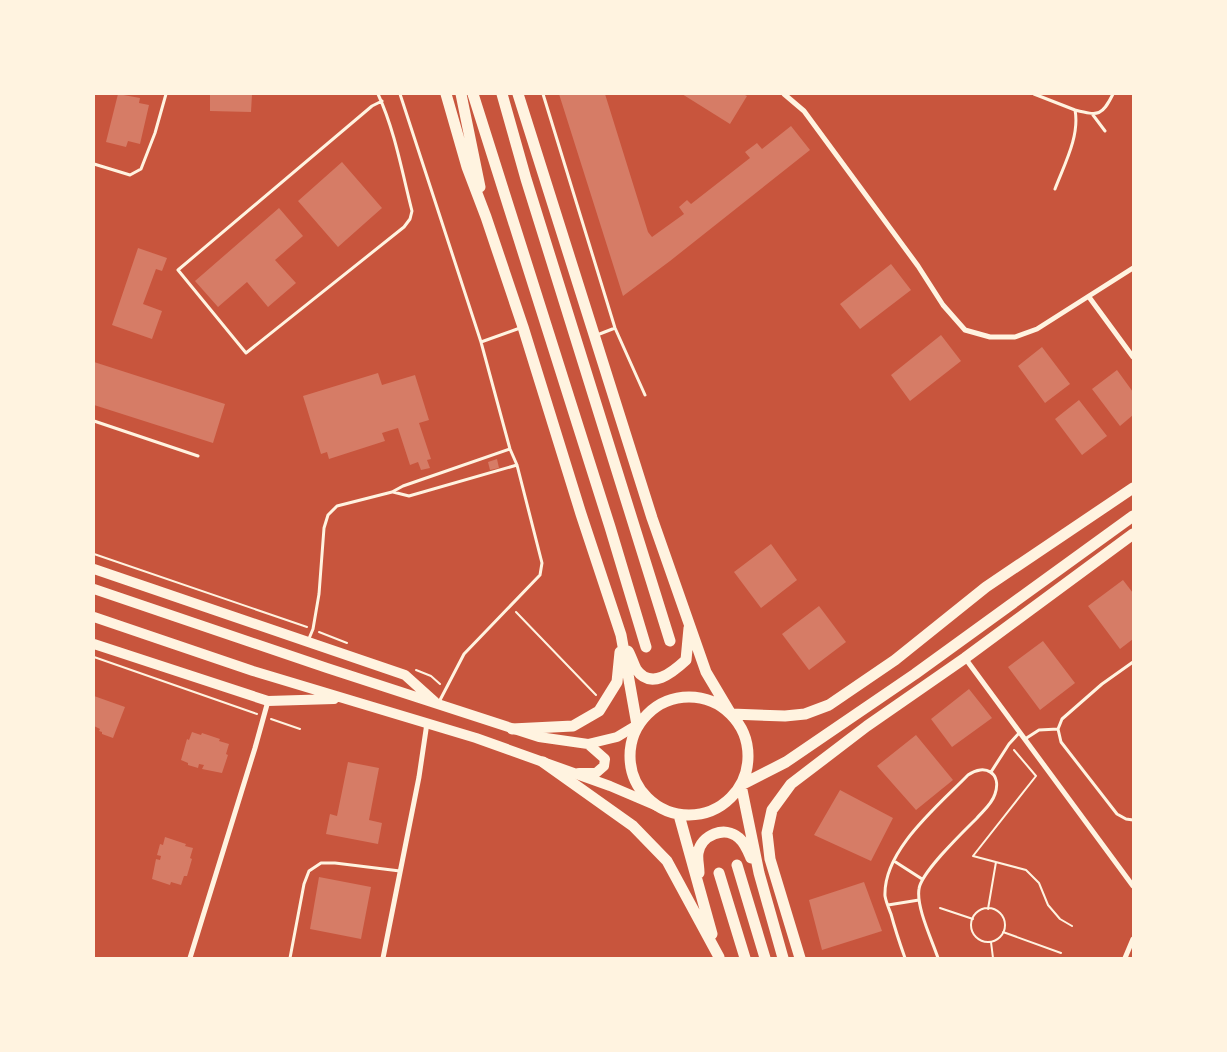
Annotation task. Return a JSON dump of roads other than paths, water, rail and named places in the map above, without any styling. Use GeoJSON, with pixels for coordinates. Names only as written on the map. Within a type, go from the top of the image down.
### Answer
{"type":"FeatureCollection","features":[{"type":"Feature","properties":{"kind":"highway"},"geometry":{"type":"LineString","coordinates":[[446,94],[466,167],[486,217],[523,327],[621,635],[636,669],[648,678],[659,678],[669,675],[686,660],[690,625]]}},
{"type":"Feature","properties":{"kind":"highway"},"geometry":{"type":"LineString","coordinates":[[461,94],[486,217]]}},
{"type":"Feature","properties":{"kind":"highway"},"geometry":{"type":"LineString","coordinates":[[473,94],[607,517],[646,647]]}},
{"type":"Feature","properties":{"kind":"highway"},"geometry":{"type":"LineString","coordinates":[[502,94],[526,179],[670,641]]}},
{"type":"Feature","properties":{"kind":"highway"},"geometry":{"type":"LineString","coordinates":[[511,94],[541,169]]}},
{"type":"Feature","properties":{"kind":"highway"},"geometry":{"type":"LineString","coordinates":[[518,94],[652,518],[706,672],[732,714],[742,730],[748,748],[747,767],[741,785],[732,797],[714,810],[693,816],[679,815],[657,806],[645,797],[635,781],[630,762],[631,743],[638,726],[649,711],[664,702],[682,697],[700,697],[717,703],[732,714],[785,716],[806,714],[829,705],[895,660],[986,587],[1133,488]]}},
{"type":"Feature","properties":{"kind":"highway"},"geometry":{"type":"LineString","coordinates":[[741,785],[794,756],[915,674],[1133,516]]}},
{"type":"Feature","properties":{"kind":"highway"},"geometry":{"type":"LineString","coordinates":[[800,958],[770,859],[767,833],[772,810],[790,784],[867,726],[965,658],[1133,534]]}},
{"type":"Feature","properties":{"kind":"highway"},"geometry":{"type":"LineString","coordinates":[[512,729],[573,726],[599,711],[617,682],[621,635]]}},
{"type":"Feature","properties":{"kind":"highway"},"geometry":{"type":"LineString","coordinates":[[621,635],[638,726]]}},
{"type":"Feature","properties":{"kind":"highway"},"geometry":{"type":"LineString","coordinates":[[543,762],[633,826],[667,861],[719,958]]}},
{"type":"Feature","properties":{"kind":"highway"},"geometry":{"type":"LineString","coordinates":[[741,785],[759,873],[783,958]]}},
{"type":"Feature","properties":{"kind":"highway"},"geometry":{"type":"LineString","coordinates":[[679,815],[719,958]]}},
{"type":"Feature","properties":{"kind":"highway"},"geometry":{"type":"LineString","coordinates":[[699,890],[698,853],[709,836],[716,832],[731,833],[738,837],[745,845],[759,873]]}},
{"type":"Feature","properties":{"kind":"highway"},"geometry":{"type":"LineString","coordinates":[[737,865],[765,958]]}},
{"type":"Feature","properties":{"kind":"highway"},"geometry":{"type":"LineString","coordinates":[[719,873],[745,958]]}},
{"type":"Feature","properties":{"kind":"main road"},"geometry":{"type":"LineString","coordinates":[[94,569],[405,675],[438,704]]}},
{"type":"Feature","properties":{"kind":"main road"},"geometry":{"type":"LineString","coordinates":[[94,589],[539,737],[588,744],[617,737],[638,726]]}},
{"type":"Feature","properties":{"kind":"main road"},"geometry":{"type":"LineString","coordinates":[[94,617],[253,671],[476,738],[657,806]]}},
{"type":"Feature","properties":{"kind":"main road"},"geometry":{"type":"LineString","coordinates":[[94,644],[268,701],[343,698]]}},
{"type":"Feature","properties":{"kind":"main road"},"geometry":{"type":"LineString","coordinates":[[573,773],[596,773],[604,766],[605,759],[588,744]]}},
{"type":"Feature","properties":{"kind":"street"},"geometry":{"type":"LineString","coordinates":[[784,94],[804,111],[918,266],[943,305],[966,330],[990,337],[1015,337],[1036,329],[1133,268]]}},
{"type":"Feature","properties":{"kind":"street"},"geometry":{"type":"LineString","coordinates":[[1089,297],[1133,357]]}},
{"type":"Feature","properties":{"kind":"street"},"geometry":{"type":"LineString","coordinates":[[965,658],[1133,886]]}},
{"type":"Feature","properties":{"kind":"street"},"geometry":{"type":"LineString","coordinates":[[190,958],[268,701]]}},
{"type":"Feature","properties":{"kind":"street"},"geometry":{"type":"LineString","coordinates":[[383,958],[419,777],[427,723]]}},
{"type":"Feature","properties":{"kind":"street"},"geometry":{"type":"LineString","coordinates":[[1125,958],[1133,939]]}},
{"type":"Feature","properties":{"kind":"lane"},"geometry":{"type":"LineString","coordinates":[[94,164],[130,175],[141,169],[155,133],[166,94]]}},
{"type":"Feature","properties":{"kind":"lane"},"geometry":{"type":"LineString","coordinates":[[378,94],[382,101],[389,119],[412,211],[410,219],[404,227],[246,353],[178,270],[372,106],[382,101]]}},
{"type":"Feature","properties":{"kind":"lane"},"geometry":{"type":"LineString","coordinates":[[400,94],[481,342],[510,449],[517,465],[542,563],[540,575],[464,654],[438,704]]}},
{"type":"Feature","properties":{"kind":"lane"},"geometry":{"type":"LineString","coordinates":[[543,94],[615,328],[645,395]]}},
{"type":"Feature","properties":{"kind":"lane"},"geometry":{"type":"LineString","coordinates":[[1034,94],[1093,115],[1105,131]]}},
{"type":"Feature","properties":{"kind":"lane"},"geometry":{"type":"LineString","coordinates":[[1093,115],[1106,109],[1113,94]]}},
{"type":"Feature","properties":{"kind":"lane"},"geometry":{"type":"LineString","coordinates":[[1055,189],[1072,140],[1077,120],[1076,110]]}},
{"type":"Feature","properties":{"kind":"lane"},"geometry":{"type":"LineString","coordinates":[[481,342],[523,327]]}},
{"type":"Feature","properties":{"kind":"lane"},"geometry":{"type":"LineString","coordinates":[[594,336],[615,328]]}},
{"type":"Feature","properties":{"kind":"lane"},"geometry":{"type":"LineString","coordinates":[[94,421],[198,456]]}},
{"type":"Feature","properties":{"kind":"lane"},"geometry":{"type":"LineString","coordinates":[[308,642],[313,629],[320,594],[324,528],[328,515],[337,506],[392,492],[403,486],[510,449]]}},
{"type":"Feature","properties":{"kind":"lane"},"geometry":{"type":"LineString","coordinates":[[392,492],[409,496],[517,465]]}},
{"type":"Feature","properties":{"kind":"lane"},"geometry":{"type":"LineString","coordinates":[[1133,662],[1102,684],[1062,719],[1058,729],[1061,742],[1117,814],[1126,819],[1133,820]]}},
{"type":"Feature","properties":{"kind":"lane"},"geometry":{"type":"LineString","coordinates":[[1025,739],[1039,730],[1058,729]]}},
{"type":"Feature","properties":{"kind":"lane"},"geometry":{"type":"LineString","coordinates":[[991,772],[1009,744],[1020,732]]}},
{"type":"Feature","properties":{"kind":"lane"},"geometry":{"type":"LineString","coordinates":[[905,958],[885,896],[887,878],[894,861],[903,844],[968,775],[976,770],[984,769],[996,777],[998,784],[992,802],[922,879],[919,888],[919,900],[938,958]]}},
{"type":"Feature","properties":{"kind":"lane"},"geometry":{"type":"LineString","coordinates":[[894,861],[922,879]]}},
{"type":"Feature","properties":{"kind":"lane"},"geometry":{"type":"LineString","coordinates":[[290,958],[304,884],[309,871],[321,863],[400,871]]}},
{"type":"Feature","properties":{"kind":"lane"},"geometry":{"type":"LineString","coordinates":[[888,905],[919,900]]}}]}
